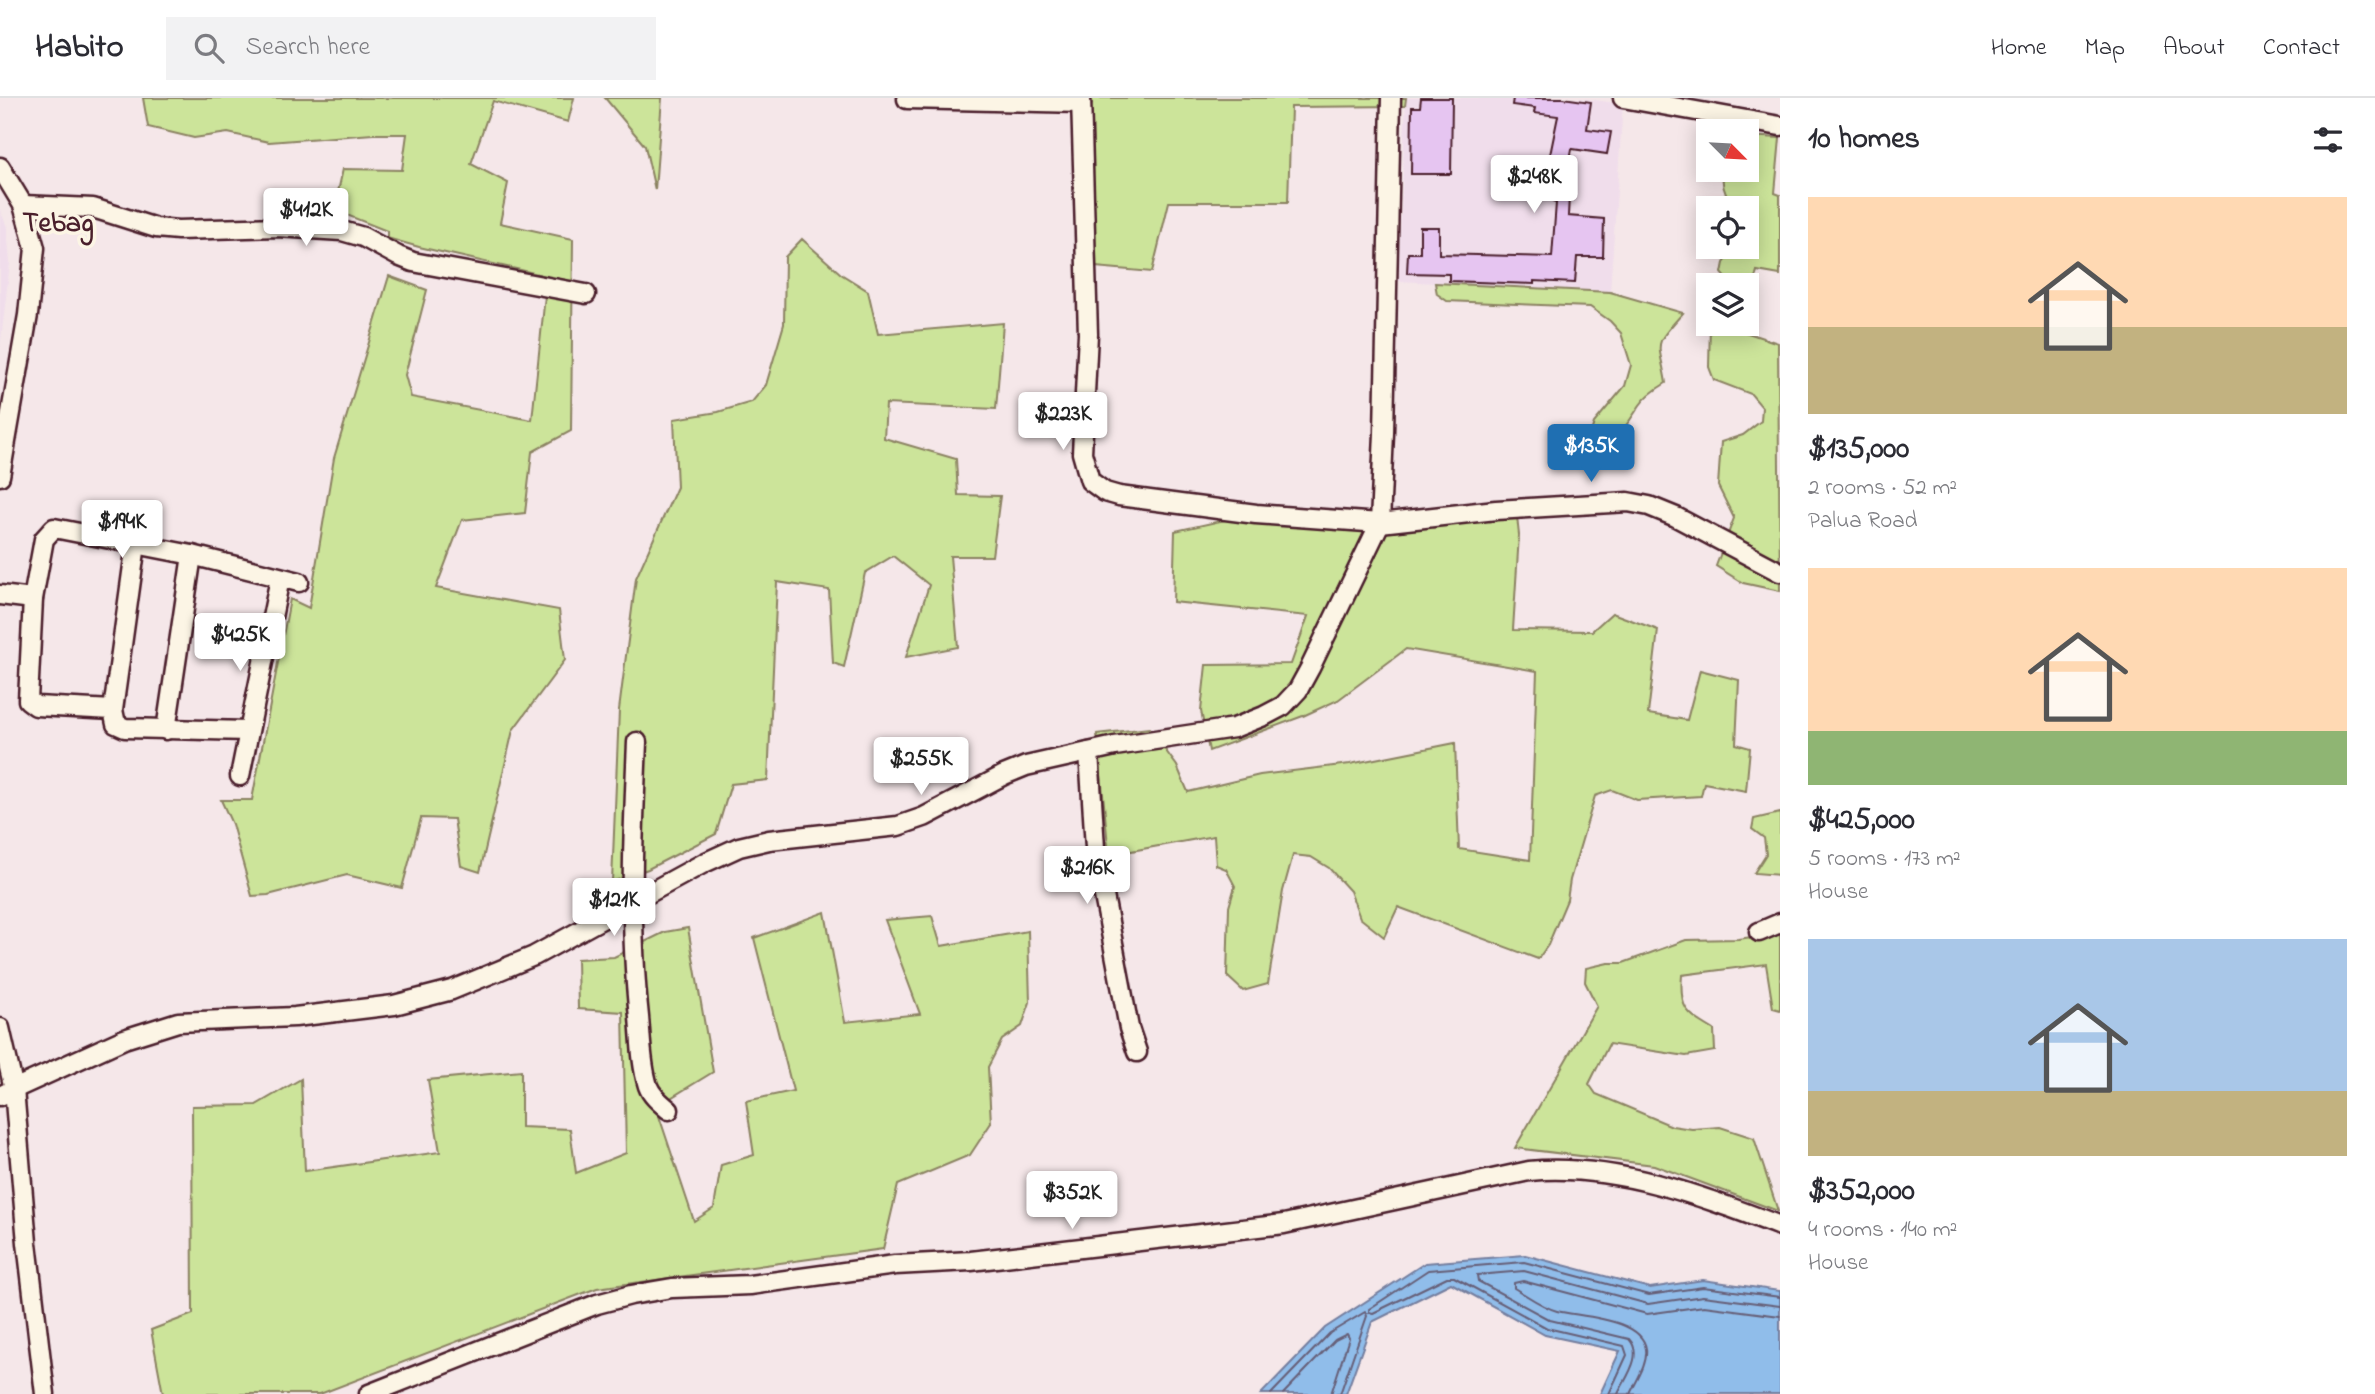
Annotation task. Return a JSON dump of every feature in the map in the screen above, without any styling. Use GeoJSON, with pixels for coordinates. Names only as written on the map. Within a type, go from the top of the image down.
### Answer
{"type":"FeatureCollection","features":[{"type":"Feature","properties":{"kind":"street"},"geometry":{"type":"LineString","coordinates":[[7,1092],[124,1039],[178,1021],[295,1017],[394,1005],[452,989],[534,956],[704,863],[739,847],[769,840],[898,825],[924,817],[1026,766],[1089,752],[1234,728],[1283,706],[1298,690],[1310,668],[1380,523],[1391,98]]}},
{"type":"Feature","properties":{"kind":"street"},"geometry":{"type":"LineString","coordinates":[[1623,98],[1780,126]]}},
{"type":"Feature","properties":{"kind":"street"},"geometry":{"type":"LineString","coordinates":[[907,99],[1081,101],[1088,334],[1082,453],[1090,481],[1105,492],[1131,498],[1256,514],[1380,523],[1521,508],[1628,502],[1649,506],[1676,517],[1780,572]]}},
{"type":"Feature","properties":{"kind":"street"},"geometry":{"type":"LineString","coordinates":[[0,167],[23,205],[33,235],[34,265],[0,476]]}},
{"type":"Feature","properties":{"kind":"street"},"geometry":{"type":"LineString","coordinates":[[23,205],[93,208],[156,228],[178,230],[277,227],[342,232],[363,237],[413,262],[586,294]]}},
{"type":"Feature","properties":{"kind":"street"},"geometry":{"type":"LineString","coordinates":[[113,710],[36,706],[28,700],[33,599],[44,540],[54,528],[192,555],[299,582]]}},
{"type":"Feature","properties":{"kind":"street"},"geometry":{"type":"LineString","coordinates":[[135,544],[114,719],[120,727],[248,731]]}},
{"type":"Feature","properties":{"kind":"street"},"geometry":{"type":"LineString","coordinates":[[166,730],[192,555]]}},
{"type":"Feature","properties":{"kind":"street"},"geometry":{"type":"LineString","coordinates":[[240,776],[280,578]]}},
{"type":"Feature","properties":{"kind":"street"},"geometry":{"type":"LineString","coordinates":[[0,595],[33,599]]}},
{"type":"Feature","properties":{"kind":"street"},"geometry":{"type":"LineString","coordinates":[[637,742],[632,904],[636,993],[644,1071],[653,1095],[669,1110]]}},
{"type":"Feature","properties":{"kind":"street"},"geometry":{"type":"LineString","coordinates":[[1089,752],[1095,848],[1129,1028],[1137,1052]]}},
{"type":"Feature","properties":{"kind":"street"},"geometry":{"type":"LineString","coordinates":[[1759,932],[1780,923]]}},
{"type":"Feature","properties":{"kind":"street"},"geometry":{"type":"LineString","coordinates":[[0,1028],[45,1394]]}},
{"type":"Feature","properties":{"kind":"street"},"geometry":{"type":"LineString","coordinates":[[369,1394],[597,1304],[631,1295],[672,1288],[762,1284],[906,1264],[971,1261],[1284,1224],[1529,1171],[1561,1168],[1663,1186],[1780,1226]]}},
{"type":"Feature","properties":{"kind":"shaded area"},"geometry":{"type":"Polygon","coordinates":[[[1406,98],[1580,98],[1623,104],[1610,292],[1398,281],[1406,98]]]}},
{"type":"Feature","properties":{"kind":"shaded area"},"geometry":{"type":"Polygon","coordinates":[[[0,210],[7,227],[10,263],[0,348],[0,210]]]}},
{"type":"Feature","properties":{"kind":"green space"},"geometry":{"type":"Polygon","coordinates":[[[143,98],[574,98],[568,122],[493,101],[471,164],[508,183],[500,223],[573,239],[571,431],[532,452],[525,513],[462,520],[436,588],[559,610],[565,660],[513,730],[480,872],[461,866],[454,819],[421,818],[402,888],[347,875],[268,895],[252,896],[232,824],[221,800],[252,800],[290,599],[309,608],[334,458],[389,276],[427,290],[405,375],[411,397],[532,420],[547,276],[387,238],[387,231],[334,210],[343,169],[402,170],[407,134],[269,142],[228,133],[194,138],[148,127],[143,98]]]}},
{"type":"Feature","properties":{"kind":"green space"},"geometry":{"type":"Polygon","coordinates":[[[605,98],[662,98],[655,190],[645,146],[605,98]]]}},
{"type":"Feature","properties":{"kind":"green space"},"geometry":{"type":"Polygon","coordinates":[[[1081,98],[1406,98],[1405,106],[1291,107],[1288,202],[1169,202],[1152,272],[1084,266],[1081,98]]]}},
{"type":"Feature","properties":{"kind":"green space"},"geometry":{"type":"Polygon","coordinates":[[[1759,137],[1780,138],[1775,193],[1780,195],[1780,275],[1757,271],[1722,273],[1727,259],[1759,259],[1759,196],[1727,196],[1723,182],[1759,182],[1759,137]]]}},
{"type":"Feature","properties":{"kind":"green space"},"geometry":{"type":"Polygon","coordinates":[[[802,239],[841,274],[868,291],[878,334],[1003,323],[996,409],[886,404],[884,438],[956,459],[958,495],[1000,496],[992,556],[950,556],[958,647],[906,657],[929,585],[893,556],[865,573],[844,667],[833,663],[829,590],[777,582],[768,780],[731,784],[716,834],[648,869],[612,882],[619,710],[636,578],[677,487],[674,419],[718,412],[752,402],[766,385],[784,324],[785,257],[802,239]]]}},
{"type":"Feature","properties":{"kind":"green space"},"geometry":{"type":"Polygon","coordinates":[[[1435,283],[1610,292],[1683,313],[1666,333],[1660,345],[1666,383],[1645,399],[1620,433],[1606,441],[1588,441],[1594,423],[1625,386],[1631,365],[1621,333],[1610,321],[1590,307],[1447,301],[1437,294],[1435,283]]]}},
{"type":"Feature","properties":{"kind":"green space"},"geometry":{"type":"Polygon","coordinates":[[[1710,336],[1757,336],[1778,343],[1780,591],[1743,583],[1716,566],[1734,518],[1718,486],[1721,442],[1743,435],[1761,421],[1762,407],[1751,394],[1714,380],[1709,367],[1710,336]]]}},
{"type":"Feature","properties":{"kind":"green space"},"geometry":{"type":"Polygon","coordinates":[[[1280,508],[1356,516],[1517,517],[1519,535],[1513,630],[1592,631],[1612,613],[1658,630],[1648,714],[1687,720],[1700,670],[1739,680],[1736,744],[1750,748],[1746,791],[1704,783],[1701,796],[1637,800],[1612,790],[1595,796],[1570,880],[1567,900],[1548,945],[1538,959],[1398,907],[1384,937],[1360,918],[1350,891],[1329,868],[1311,857],[1293,855],[1283,891],[1268,984],[1243,991],[1227,976],[1229,907],[1235,886],[1226,869],[1216,865],[1214,836],[1109,855],[1097,734],[1149,728],[1177,766],[1188,792],[1260,775],[1350,764],[1455,743],[1459,849],[1530,860],[1537,671],[1406,649],[1338,700],[1209,751],[1201,711],[1206,665],[1291,664],[1308,616],[1173,602],[1175,531],[1280,508]]]}},
{"type":"Feature","properties":{"kind":"green space"},"geometry":{"type":"Polygon","coordinates":[[[1780,813],[1780,875],[1754,873],[1766,854],[1764,838],[1752,829],[1754,819],[1780,813]]]}},
{"type":"Feature","properties":{"kind":"green space"},"geometry":{"type":"Polygon","coordinates":[[[825,912],[845,1022],[920,1014],[885,920],[932,916],[941,946],[1028,931],[1030,1002],[1022,1026],[1002,1040],[988,1067],[991,1123],[970,1155],[898,1185],[883,1249],[597,1288],[320,1394],[163,1394],[151,1330],[193,1314],[192,1106],[256,1105],[301,1079],[305,1171],[440,1152],[428,1080],[521,1071],[521,1127],[570,1129],[576,1173],[626,1153],[623,1012],[578,1009],[577,959],[614,957],[665,932],[688,928],[713,1072],[656,1107],[694,1221],[714,1208],[721,1165],[754,1155],[746,1101],[793,1091],[754,938],[825,912]]]}},
{"type":"Feature","properties":{"kind":"green space"},"geometry":{"type":"Polygon","coordinates":[[[1780,933],[1780,1010],[1773,1008],[1766,964],[1682,975],[1683,1003],[1691,1014],[1714,1030],[1715,1051],[1686,1056],[1609,1044],[1589,1084],[1596,1094],[1672,1126],[1692,1129],[1720,1127],[1754,1138],[1778,1211],[1654,1165],[1515,1148],[1597,1006],[1585,982],[1586,968],[1623,963],[1686,940],[1738,939],[1780,933]]]}},
{"type":"Feature","properties":{"kind":"water"},"geometry":{"type":"Polygon","coordinates":[[[1525,1255],[1650,1288],[1703,1280],[1780,1291],[1780,1394],[1600,1394],[1620,1351],[1545,1335],[1451,1283],[1372,1322],[1346,1394],[1261,1394],[1325,1328],[1425,1263],[1525,1255]]]}},
{"type":"Feature","properties":{"kind":"building"},"geometry":{"type":"Polygon","coordinates":[[[1421,98],[1452,98],[1451,174],[1411,174],[1412,107],[1420,107],[1421,98]]]}},
{"type":"Feature","properties":{"kind":"building"},"geometry":{"type":"Polygon","coordinates":[[[1513,98],[1563,98],[1591,102],[1587,129],[1611,132],[1607,154],[1572,149],[1567,176],[1570,176],[1568,216],[1604,219],[1603,257],[1577,257],[1575,283],[1449,281],[1449,274],[1407,273],[1408,253],[1420,253],[1420,227],[1439,227],[1439,254],[1552,257],[1556,203],[1553,202],[1554,156],[1550,155],[1558,116],[1534,113],[1535,108],[1512,105],[1513,98]]]}},
{"type":"Feature","properties":{"kind":"district","name":"Tebag"},"geometry":{"type":"Point","coordinates":[58,221]}}]}
